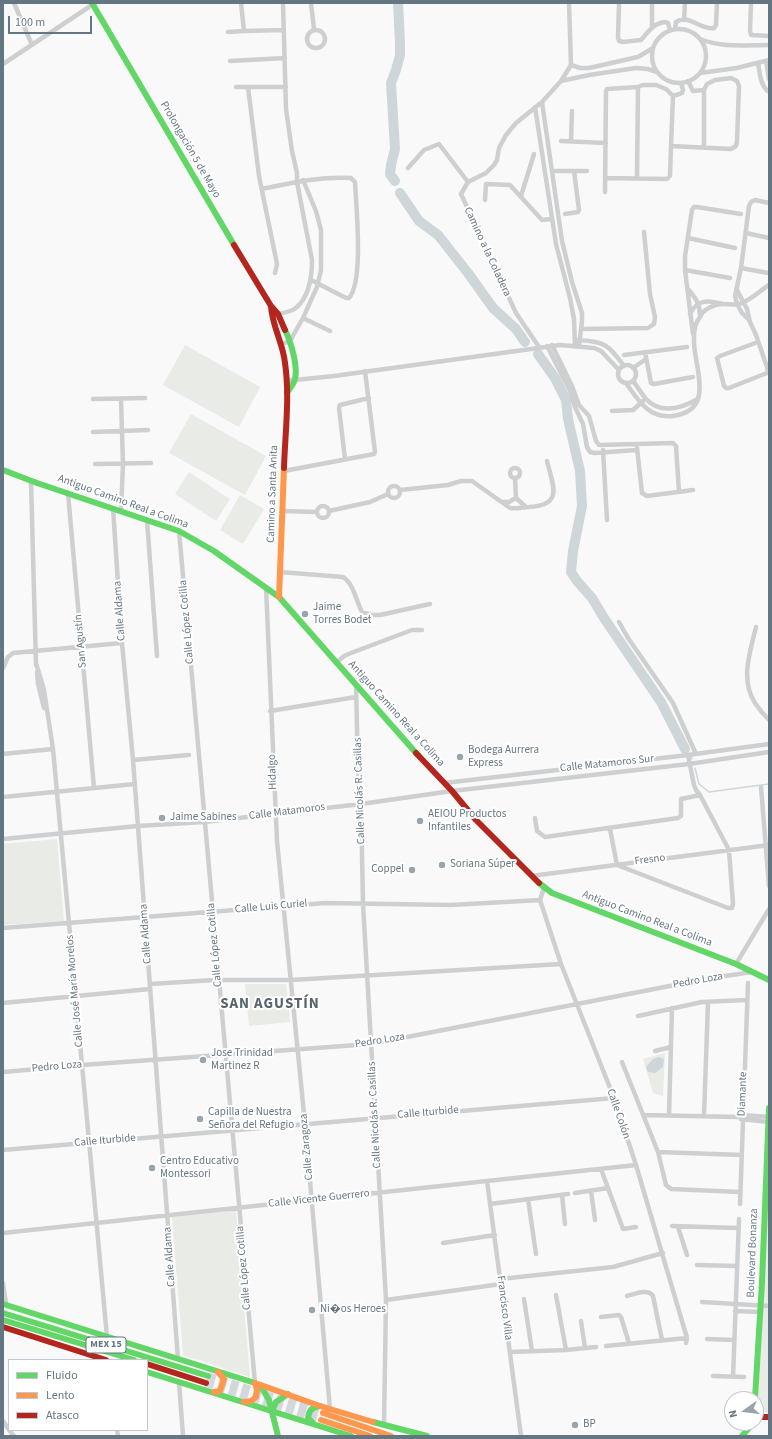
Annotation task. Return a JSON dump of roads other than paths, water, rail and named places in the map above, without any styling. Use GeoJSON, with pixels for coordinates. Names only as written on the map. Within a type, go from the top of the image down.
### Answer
{"type":"FeatureCollection","features":[{"type":"Feature","properties":{"kind":"main road","name":"Prolongación 5 de Mayo"},"geometry":{"type":"LineString","coordinates":[[93,4],[271,306],[278,314],[290,341],[294,360],[295,380]]}},
{"type":"Feature","properties":{"kind":"main road"},"geometry":{"type":"LineString","coordinates":[[271,306],[271,316],[282,344],[286,363],[287,380]]}},
{"type":"Feature","properties":{"kind":"main road","name":"Camino a Santa Anita"},"geometry":{"type":"LineString","coordinates":[[279,597],[284,511],[287,380]]}},
{"type":"Feature","properties":{"kind":"main road","name":"Camino a Santa Anita"},"geometry":{"type":"LineString","coordinates":[[287,393],[295,380]]}},
{"type":"Feature","properties":{"kind":"main road","name":"Antiguo Camino Real a Colima"},"geometry":{"type":"LineString","coordinates":[[3,470],[31,481],[179,531],[214,551],[279,597],[414,751],[452,791],[476,820],[544,888],[552,893],[597,911],[736,964],[769,980]]}},
{"type":"Feature","properties":{"kind":"main road","name":"Boulevard Bonanza"},"geometry":{"type":"LineString","coordinates":[[756,1391],[761,1308],[769,1108]]}},
{"type":"Feature","properties":{"kind":"main road"},"geometry":{"type":"LineString","coordinates":[[4,1304],[258,1384],[320,1406],[427,1436]]}},
{"type":"Feature","properties":{"kind":"main road","name":"MEX 15"},"geometry":{"type":"LineString","coordinates":[[3,1313],[208,1376]]}},
{"type":"Feature","properties":{"kind":"main road","name":"MEX 15"},"geometry":{"type":"LineString","coordinates":[[3,1320],[131,1359]]}},
{"type":"Feature","properties":{"kind":"main road"},"geometry":{"type":"LineString","coordinates":[[3,1327],[103,1359]]}},
{"type":"Feature","properties":{"kind":"main road"},"geometry":{"type":"LineString","coordinates":[[148,1364],[206,1383]]}},
{"type":"Feature","properties":{"kind":"main road"},"geometry":{"type":"LineString","coordinates":[[148,1372],[351,1436]]}},
{"type":"Feature","properties":{"kind":"main road"},"geometry":{"type":"LineString","coordinates":[[212,1392],[220,1391],[223,1385],[224,1379],[218,1372]]}},
{"type":"Feature","properties":{"kind":"main road"},"geometry":{"type":"LineString","coordinates":[[240,1402],[254,1400],[257,1394],[258,1384]]}},
{"type":"Feature","properties":{"kind":"main road"},"geometry":{"type":"LineString","coordinates":[[258,1384],[268,1397],[278,1436]]}},
{"type":"Feature","properties":{"kind":"main road"},"geometry":{"type":"LineString","coordinates":[[272,1411],[276,1402],[288,1394]]}},
{"type":"Feature","properties":{"kind":"main road"},"geometry":{"type":"LineString","coordinates":[[315,1425],[308,1418],[310,1411],[314,1407],[320,1406]]}},
{"type":"Feature","properties":{"kind":"main road"},"geometry":{"type":"LineString","coordinates":[[370,1436],[322,1416],[391,1436]]}},
{"type":"Feature","properties":{"kind":"street"},"geometry":{"type":"LineString","coordinates":[[14,3],[32,45]]}},
{"type":"Feature","properties":{"kind":"street"},"geometry":{"type":"LineString","coordinates":[[241,3],[244,31]]}},
{"type":"Feature","properties":{"kind":"street"},"geometry":{"type":"LineString","coordinates":[[271,316],[291,311],[297,307],[311,280],[312,260],[297,182],[297,173],[292,151],[286,109],[283,3]]}},
{"type":"Feature","properties":{"kind":"street"},"geometry":{"type":"LineString","coordinates":[[311,3],[314,30]]}},
{"type":"Feature","properties":{"kind":"street"},"geometry":{"type":"LineString","coordinates":[[408,168],[424,150],[439,144],[468,182],[486,173],[494,165],[497,160],[498,148],[506,135],[516,123],[542,102],[561,81],[571,65],[570,3]]}},
{"type":"Feature","properties":{"kind":"street"},"geometry":{"type":"LineString","coordinates":[[619,3],[618,37],[622,42],[641,40],[652,27],[661,22],[668,23],[673,30]]}},
{"type":"Feature","properties":{"kind":"street"},"geometry":{"type":"LineString","coordinates":[[652,3],[652,27]]}},
{"type":"Feature","properties":{"kind":"street"},"geometry":{"type":"LineString","coordinates":[[684,20],[685,3]]}},
{"type":"Feature","properties":{"kind":"street"},"geometry":{"type":"LineString","coordinates":[[673,30],[678,20],[692,22],[710,29],[714,28],[716,25],[717,3]]}},
{"type":"Feature","properties":{"kind":"street"},"geometry":{"type":"LineString","coordinates":[[751,3],[751,35],[769,36]]}},
{"type":"Feature","properties":{"kind":"street"},"geometry":{"type":"LineString","coordinates":[[3,64],[93,4]]}},
{"type":"Feature","properties":{"kind":"street"},"geometry":{"type":"LineString","coordinates":[[228,32],[284,30]]}},
{"type":"Feature","properties":{"kind":"street"},"geometry":{"type":"LineString","coordinates":[[314,30],[322,31],[325,35],[324,43],[318,48],[313,47],[308,42],[308,34],[314,30]]}},
{"type":"Feature","properties":{"kind":"street"},"geometry":{"type":"LineString","coordinates":[[657,72],[652,58],[653,48],[658,39],[673,30],[686,30],[710,44],[769,45]]}},
{"type":"Feature","properties":{"kind":"street"},"geometry":{"type":"LineString","coordinates":[[561,81],[636,68],[648,69],[657,72],[669,81],[681,83],[688,82],[700,73],[704,65],[706,55],[704,45],[700,39]]}},
{"type":"Feature","properties":{"kind":"street"},"geometry":{"type":"LineString","coordinates":[[571,65],[580,68],[590,68],[638,57],[653,48]]}},
{"type":"Feature","properties":{"kind":"street"},"geometry":{"type":"LineString","coordinates":[[230,60],[285,58]]}},
{"type":"Feature","properties":{"kind":"street"},"geometry":{"type":"LineString","coordinates":[[700,73],[737,68],[767,61],[769,79],[761,81]]}},
{"type":"Feature","properties":{"kind":"street"},"geometry":{"type":"LineString","coordinates":[[758,63],[761,81],[764,88],[769,92]]}},
{"type":"Feature","properties":{"kind":"street"},"geometry":{"type":"LineString","coordinates":[[671,146],[732,149],[736,146],[739,86],[737,81],[732,78],[715,80],[707,84],[704,90],[704,147]]}},
{"type":"Feature","properties":{"kind":"street"},"geometry":{"type":"LineString","coordinates":[[688,82],[693,91],[704,90]]}},
{"type":"Feature","properties":{"kind":"street"},"geometry":{"type":"LineString","coordinates":[[673,96],[682,93],[683,90],[681,83]]}},
{"type":"Feature","properties":{"kind":"street"},"geometry":{"type":"LineString","coordinates":[[605,178],[669,178],[673,96],[666,88],[644,85],[638,87],[607,88],[606,91],[606,143],[605,178],[605,192]]}},
{"type":"Feature","properties":{"kind":"street"},"geometry":{"type":"LineString","coordinates":[[236,87],[286,87]]}},
{"type":"Feature","properties":{"kind":"street"},"geometry":{"type":"LineString","coordinates":[[637,178],[638,87]]}},
{"type":"Feature","properties":{"kind":"street"},"geometry":{"type":"LineString","coordinates":[[248,88],[249,106],[262,189],[277,264],[276,273]]}},
{"type":"Feature","properties":{"kind":"street"},"geometry":{"type":"LineString","coordinates":[[542,102],[562,241],[572,282],[582,313],[582,329],[577,340]]}},
{"type":"Feature","properties":{"kind":"street"},"geometry":{"type":"LineString","coordinates":[[535,107],[559,259],[574,319],[577,346]]}},
{"type":"Feature","properties":{"kind":"street"},"geometry":{"type":"LineString","coordinates":[[571,141],[572,110]]}},
{"type":"Feature","properties":{"kind":"street"},"geometry":{"type":"LineString","coordinates":[[561,141],[606,143]]}},
{"type":"Feature","properties":{"kind":"street"},"geometry":{"type":"LineString","coordinates":[[521,196],[534,154]]}},
{"type":"Feature","properties":{"kind":"street"},"geometry":{"type":"LineString","coordinates":[[544,167],[586,172]]}},
{"type":"Feature","properties":{"kind":"street"},"geometry":{"type":"LineString","coordinates":[[565,214],[578,212],[579,210],[574,171]]}},
{"type":"Feature","properties":{"kind":"street"},"geometry":{"type":"LineString","coordinates":[[282,344],[290,341],[304,318],[322,270],[321,230],[304,181],[297,173]]}},
{"type":"Feature","properties":{"kind":"street"},"geometry":{"type":"LineString","coordinates":[[262,189],[321,178],[347,178],[356,182],[358,259],[352,295],[349,298],[346,298],[311,280]]}},
{"type":"Feature","properties":{"kind":"street","name":"Camino a la Coladera"},"geometry":{"type":"LineString","coordinates":[[468,182],[460,194],[516,313],[539,347]]}},
{"type":"Feature","properties":{"kind":"street"},"geometry":{"type":"LineString","coordinates":[[485,200],[486,186],[488,184],[510,185],[542,220],[552,219]]}},
{"type":"Feature","properties":{"kind":"street"},"geometry":{"type":"LineString","coordinates":[[750,322],[742,313],[735,296],[741,268],[749,206],[751,202],[755,200],[769,203]]}},
{"type":"Feature","properties":{"kind":"street"},"geometry":{"type":"LineString","coordinates":[[287,380],[365,371],[539,347],[568,345],[594,348],[601,351],[619,370],[619,377],[626,383],[641,404],[655,415],[666,417],[682,414],[696,404],[700,387],[685,270],[685,256],[692,210],[697,207],[742,214]]}},
{"type":"Feature","properties":{"kind":"street"},"geometry":{"type":"LineString","coordinates":[[582,329],[648,328],[654,324],[656,317],[650,294],[644,232]]}},
{"type":"Feature","properties":{"kind":"street"},"geometry":{"type":"LineString","coordinates":[[746,233],[769,238]]}},
{"type":"Feature","properties":{"kind":"street"},"geometry":{"type":"LineString","coordinates":[[688,238],[735,248]]}},
{"type":"Feature","properties":{"kind":"street"},"geometry":{"type":"LineString","coordinates":[[741,268],[768,273]]}},
{"type":"Feature","properties":{"kind":"street"},"geometry":{"type":"LineString","coordinates":[[685,270],[730,278]]}},
{"type":"Feature","properties":{"kind":"street"},"geometry":{"type":"LineString","coordinates":[[566,284],[572,282]]}},
{"type":"Feature","properties":{"kind":"street"},"geometry":{"type":"LineString","coordinates":[[690,314],[698,303],[705,301],[722,304],[744,303],[769,285]]}},
{"type":"Feature","properties":{"kind":"street"},"geometry":{"type":"LineString","coordinates":[[687,287],[698,303],[700,309],[700,316],[694,338]]}},
{"type":"Feature","properties":{"kind":"street"},"geometry":{"type":"LineString","coordinates":[[737,290],[747,309],[750,322],[758,342],[768,370],[767,373],[726,388],[722,379],[717,358],[758,342]]}},
{"type":"Feature","properties":{"kind":"street"},"geometry":{"type":"LineString","coordinates":[[700,316],[708,308],[722,304]]}},
{"type":"Feature","properties":{"kind":"street"},"geometry":{"type":"LineString","coordinates":[[304,318],[330,332]]}},
{"type":"Feature","properties":{"kind":"street"},"geometry":{"type":"LineString","coordinates":[[568,345],[577,340],[604,344],[617,356],[624,366],[633,368]]}},
{"type":"Feature","properties":{"kind":"street"},"geometry":{"type":"LineString","coordinates":[[550,346],[572,386],[579,405],[589,416],[596,441],[599,445],[673,443],[676,446],[679,492]]}},
{"type":"Feature","properties":{"kind":"street"},"geometry":{"type":"LineString","coordinates":[[550,346],[583,424],[587,447],[590,452],[594,454],[637,450]]}},
{"type":"Feature","properties":{"kind":"street"},"geometry":{"type":"LineString","coordinates":[[624,355],[687,347]]}},
{"type":"Feature","properties":{"kind":"street"},"geometry":{"type":"LineString","coordinates":[[645,352],[651,383],[654,384],[693,377]]}},
{"type":"Feature","properties":{"kind":"street"},"geometry":{"type":"LineString","coordinates":[[633,368],[646,359]]}},
{"type":"Feature","properties":{"kind":"street"},"geometry":{"type":"LineString","coordinates":[[619,370],[624,366]]}},
{"type":"Feature","properties":{"kind":"street"},"geometry":{"type":"LineString","coordinates":[[626,383],[633,380],[635,374],[633,368]]}},
{"type":"Feature","properties":{"kind":"street"},"geometry":{"type":"LineString","coordinates":[[284,471],[345,459],[372,456],[375,452],[365,371]]}},
{"type":"Feature","properties":{"kind":"street"},"geometry":{"type":"LineString","coordinates":[[633,380],[646,399],[658,407],[672,409],[682,407],[698,399]]}},
{"type":"Feature","properties":{"kind":"street"},"geometry":{"type":"LineString","coordinates":[[93,398],[145,398]]}},
{"type":"Feature","properties":{"kind":"street"},"geometry":{"type":"LineString","coordinates":[[345,459],[339,408],[340,405],[369,398]]}},
{"type":"Feature","properties":{"kind":"street"},"geometry":{"type":"LineString","coordinates":[[121,399],[123,464],[121,511]]}},
{"type":"Feature","properties":{"kind":"street"},"geometry":{"type":"LineString","coordinates":[[612,411],[633,410],[646,399]]}},
{"type":"Feature","properties":{"kind":"street"},"geometry":{"type":"LineString","coordinates":[[93,432],[148,430]]}},
{"type":"Feature","properties":{"kind":"street"},"geometry":{"type":"LineString","coordinates":[[637,444],[642,492],[647,496],[693,490]]}},
{"type":"Feature","properties":{"kind":"street"},"geometry":{"type":"LineString","coordinates":[[603,446],[607,520]]}},
{"type":"Feature","properties":{"kind":"street"},"geometry":{"type":"LineString","coordinates":[[388,494],[388,490],[391,486],[396,486],[400,490],[448,485],[467,480],[472,481],[510,508],[516,509],[538,506],[547,504],[551,500],[553,487],[547,461]]}},
{"type":"Feature","properties":{"kind":"street"},"geometry":{"type":"LineString","coordinates":[[95,464],[151,463]]}},
{"type":"Feature","properties":{"kind":"street"},"geometry":{"type":"LineString","coordinates":[[515,478],[516,498],[526,507]]}},
{"type":"Feature","properties":{"kind":"street","name":"Calle José María Morelos"},"geometry":{"type":"LineString","coordinates":[[31,481],[36,663],[39,688],[47,717],[53,750],[107,1337]]}},
{"type":"Feature","properties":{"kind":"street"},"geometry":{"type":"LineString","coordinates":[[388,494],[391,498],[395,498],[399,495],[400,490]]}},
{"type":"Feature","properties":{"kind":"street","name":"San Agustín"},"geometry":{"type":"LineString","coordinates":[[68,493],[94,788]]}},
{"type":"Feature","properties":{"kind":"street"},"geometry":{"type":"LineString","coordinates":[[329,511],[370,502],[388,494]]}},
{"type":"Feature","properties":{"kind":"street"},"geometry":{"type":"LineString","coordinates":[[502,502],[508,502],[516,498]]}},
{"type":"Feature","properties":{"kind":"street"},"geometry":{"type":"LineString","coordinates":[[317,512],[319,507],[324,505],[329,511]]}},
{"type":"Feature","properties":{"kind":"street","name":"Calle Aldama"},"geometry":{"type":"LineString","coordinates":[[113,508],[122,643],[135,784],[178,1359]]}},
{"type":"Feature","properties":{"kind":"street"},"geometry":{"type":"LineString","coordinates":[[284,511],[317,512]]}},
{"type":"Feature","properties":{"kind":"street"},"geometry":{"type":"LineString","coordinates":[[317,512],[319,516],[323,518],[327,517],[329,511]]}},
{"type":"Feature","properties":{"kind":"street"},"geometry":{"type":"LineString","coordinates":[[147,520],[157,656]]}},
{"type":"Feature","properties":{"kind":"street","name":"Calle López Cotilla"},"geometry":{"type":"LineString","coordinates":[[179,531],[217,980],[258,1384]]}},
{"type":"Feature","properties":{"kind":"street"},"geometry":{"type":"LineString","coordinates":[[280,572],[343,577],[348,580],[351,585],[362,612],[371,615],[380,615],[430,604]]}},
{"type":"Feature","properties":{"kind":"street","name":"Hidalgo"},"geometry":{"type":"LineString","coordinates":[[266,587],[274,813],[282,906],[291,980]]}},
{"type":"Feature","properties":{"kind":"street"},"geometry":{"type":"LineString","coordinates":[[620,622],[628,638],[673,703],[696,754]]}},
{"type":"Feature","properties":{"kind":"street"},"geometry":{"type":"LineString","coordinates":[[756,627],[748,659],[746,683],[755,704],[769,720]]}},
{"type":"Feature","properties":{"kind":"street"},"geometry":{"type":"LineString","coordinates":[[336,663],[344,656],[351,653],[412,630],[422,630]]}},
{"type":"Feature","properties":{"kind":"street"},"geometry":{"type":"LineString","coordinates":[[3,668],[10,654],[35,650],[122,643]]}},
{"type":"Feature","properties":{"kind":"street","name":"Calle Nicolás R. Casillas"},"geometry":{"type":"LineString","coordinates":[[356,685],[363,904],[386,1300],[384,1425]]}},
{"type":"Feature","properties":{"kind":"street"},"geometry":{"type":"LineString","coordinates":[[270,711],[356,697]]}},
{"type":"Feature","properties":{"kind":"street","name":"Calle Matamoros Sur"},"geometry":{"type":"LineString","coordinates":[[444,783],[688,756],[769,744]]}},
{"type":"Feature","properties":{"kind":"street"},"geometry":{"type":"LineString","coordinates":[[3,754],[53,750]]}},
{"type":"Feature","properties":{"kind":"street","name":"Calle Matamoros Sur"},"geometry":{"type":"LineString","coordinates":[[452,791],[689,764],[769,752]]}},
{"type":"Feature","properties":{"kind":"street"},"geometry":{"type":"LineString","coordinates":[[133,760],[189,755]]}},
{"type":"Feature","properties":{"kind":"street"},"geometry":{"type":"LineString","coordinates":[[610,828],[617,864],[728,908],[732,908],[733,904],[729,850],[696,790],[688,756]]}},
{"type":"Feature","properties":{"kind":"street"},"geometry":{"type":"LineString","coordinates":[[539,772],[540,782]]}},
{"type":"Feature","properties":{"kind":"street"},"geometry":{"type":"LineString","coordinates":[[3,797],[135,784]]}},
{"type":"Feature","properties":{"kind":"street"},"geometry":{"type":"LineString","coordinates":[[761,786],[767,845],[769,886]]}},
{"type":"Feature","properties":{"kind":"street","name":"Calle Matamoros"},"geometry":{"type":"LineString","coordinates":[[3,839],[138,826],[204,822],[361,804],[452,791]]}},
{"type":"Feature","properties":{"kind":"street"},"geometry":{"type":"LineString","coordinates":[[534,818],[537,831],[545,837],[610,828],[678,818],[682,813],[681,799],[700,795]]}},
{"type":"Feature","properties":{"kind":"street","name":"Fresno"},"geometry":{"type":"LineString","coordinates":[[531,876],[767,845]]}},
{"type":"Feature","properties":{"kind":"street"},"geometry":{"type":"LineString","coordinates":[[540,900],[544,888]]}},
{"type":"Feature","properties":{"kind":"street","name":"Calle Luis Curiel"},"geometry":{"type":"LineString","coordinates":[[3,928],[325,903],[451,905],[540,900]]}},
{"type":"Feature","properties":{"kind":"street","name":"Calle Colón"},"geometry":{"type":"LineString","coordinates":[[540,900],[561,964],[614,1098],[636,1164],[687,1338],[686,1343]]}},
{"type":"Feature","properties":{"kind":"street"},"geometry":{"type":"LineString","coordinates":[[736,964],[769,909]]}},
{"type":"Feature","properties":{"kind":"street"},"geometry":{"type":"LineString","coordinates":[[3,1003],[217,980],[291,980],[561,964]]}},
{"type":"Feature","properties":{"kind":"street","name":"Pedro Loza"},"geometry":{"type":"LineString","coordinates":[[3,1072],[155,1059],[371,1044],[711,978],[752,972]]}},
{"type":"Feature","properties":{"kind":"street","name":"Calle Zaragoza"},"geometry":{"type":"LineString","coordinates":[[291,980],[330,1409]]}},
{"type":"Feature","properties":{"kind":"street","name":"Diamante"},"geometry":{"type":"LineString","coordinates":[[740,1204],[741,1118],[748,983]]}},
{"type":"Feature","properties":{"kind":"street"},"geometry":{"type":"LineString","coordinates":[[638,1016],[708,1002],[747,1000]]}},
{"type":"Feature","properties":{"kind":"street"},"geometry":{"type":"LineString","coordinates":[[704,1116],[708,1002]]}},
{"type":"Feature","properties":{"kind":"street"},"geometry":{"type":"LineString","coordinates":[[668,1115],[672,1008]]}},
{"type":"Feature","properties":{"kind":"street"},"geometry":{"type":"LineString","coordinates":[[655,1051],[671,1048]]}},
{"type":"Feature","properties":{"kind":"street"},"geometry":{"type":"LineString","coordinates":[[622,1062],[658,1152],[668,1188],[740,1192]]}},
{"type":"Feature","properties":{"kind":"street","name":"Calle Iturbide"},"geometry":{"type":"LineString","coordinates":[[3,1150],[614,1098]]}},
{"type":"Feature","properties":{"kind":"street"},"geometry":{"type":"LineString","coordinates":[[643,1114],[769,1119]]}},
{"type":"Feature","properties":{"kind":"street"},"geometry":{"type":"LineString","coordinates":[[658,1152],[741,1155]]}},
{"type":"Feature","properties":{"kind":"street","name":"Calle Vicente Guerrero"},"geometry":{"type":"LineString","coordinates":[[3,1233],[636,1164]]}},
{"type":"Feature","properties":{"kind":"street"},"geometry":{"type":"LineString","coordinates":[[601,1169],[623,1229],[636,1227]]}},
{"type":"Feature","properties":{"kind":"street","name":"Francisco Villa"},"geometry":{"type":"LineString","coordinates":[[487,1181],[521,1436]]}},
{"type":"Feature","properties":{"kind":"street"},"geometry":{"type":"LineString","coordinates":[[575,1193],[608,1188]]}},
{"type":"Feature","properties":{"kind":"street"},"geometry":{"type":"LineString","coordinates":[[591,1191],[595,1220]]}},
{"type":"Feature","properties":{"kind":"street"},"geometry":{"type":"LineString","coordinates":[[490,1204],[568,1194]]}},
{"type":"Feature","properties":{"kind":"street"},"geometry":{"type":"LineString","coordinates":[[562,1195],[565,1224]]}},
{"type":"Feature","properties":{"kind":"street"},"geometry":{"type":"LineString","coordinates":[[528,1199],[536,1254]]}},
{"type":"Feature","properties":{"kind":"street"},"geometry":{"type":"LineString","coordinates":[[733,1377],[739,1219]]}},
{"type":"Feature","properties":{"kind":"street"},"geometry":{"type":"LineString","coordinates":[[672,1226],[738,1228]]}},
{"type":"Feature","properties":{"kind":"street"},"geometry":{"type":"LineString","coordinates":[[678,1227],[686,1255]]}},
{"type":"Feature","properties":{"kind":"street"},"geometry":{"type":"LineString","coordinates":[[443,1243],[495,1235]]}},
{"type":"Feature","properties":{"kind":"street"},"geometry":{"type":"LineString","coordinates":[[386,1300],[500,1281],[613,1267],[663,1253]]}},
{"type":"Feature","properties":{"kind":"street"},"geometry":{"type":"LineString","coordinates":[[697,1265],[737,1266]]}},
{"type":"Feature","properties":{"kind":"street"},"geometry":{"type":"LineString","coordinates":[[3,1283],[4,1304]]}},
{"type":"Feature","properties":{"kind":"street"},"geometry":{"type":"LineString","coordinates":[[627,1296],[647,1291],[651,1293],[653,1296],[662,1340]]}},
{"type":"Feature","properties":{"kind":"street"},"geometry":{"type":"LineString","coordinates":[[556,1295],[566,1350]]}},
{"type":"Feature","properties":{"kind":"street"},"geometry":{"type":"LineString","coordinates":[[524,1299],[532,1351]]}},
{"type":"Feature","properties":{"kind":"street"},"geometry":{"type":"LineString","coordinates":[[702,1302],[736,1303],[761,1308]]}},
{"type":"Feature","properties":{"kind":"street"},"geometry":{"type":"LineString","coordinates":[[735,1311],[769,1306]]}},
{"type":"Feature","properties":{"kind":"street"},"geometry":{"type":"LineString","coordinates":[[601,1317],[618,1315],[621,1317],[629,1343]]}},
{"type":"Feature","properties":{"kind":"street"},"geometry":{"type":"LineString","coordinates":[[581,1322],[585,1348]]}},
{"type":"Feature","properties":{"kind":"street"},"geometry":{"type":"LineString","coordinates":[[606,1346],[687,1338]]}},
{"type":"Feature","properties":{"kind":"street"},"geometry":{"type":"LineString","coordinates":[[707,1339],[734,1340]]}},
{"type":"Feature","properties":{"kind":"street"},"geometry":{"type":"LineString","coordinates":[[510,1352],[566,1350],[596,1347]]}},
{"type":"Feature","properties":{"kind":"street"},"geometry":{"type":"LineString","coordinates":[[713,1376],[744,1377]]}},
{"type":"Feature","properties":{"kind":"street"},"geometry":{"type":"LineString","coordinates":[[179,1382],[183,1436]]}},
{"type":"Feature","properties":{"kind":"waterway"},"geometry":{"type":"LineString","coordinates":[[395,181],[390,174],[395,149],[391,83],[400,55],[398,3]]}},
{"type":"Feature","properties":{"kind":"waterway"},"geometry":{"type":"LineString","coordinates":[[400,193],[419,221],[438,235],[493,308],[516,329],[525,342]]}},
{"type":"Feature","properties":{"kind":"waterway"},"geometry":{"type":"LineString","coordinates":[[538,354],[555,378],[566,400],[568,419],[580,471],[582,506],[573,551],[571,572],[592,598],[661,702],[685,749]]}},
{"type":"Feature","properties":{"kind":"waterway"},"geometry":{"type":"LineString","coordinates":[[695,768],[699,784],[709,792],[769,784]]}},
{"type":"Feature","properties":{"kind":"tunnel"},"geometry":{"type":"LineString","coordinates":[[208,1376],[323,1413]]}},
{"type":"Feature","properties":{"kind":"tunnel"},"geometry":{"type":"LineString","coordinates":[[206,1383],[321,1420]]}},
{"type":"Feature","properties":{"kind":"place","name":"Jaime Torres Bodet"},"geometry":{"type":"Point","coordinates":[305,614]}},
{"type":"Feature","properties":{"kind":"place","name":"Bodega Aurrera Express"},"geometry":{"type":"Point","coordinates":[460,757]}},
{"type":"Feature","properties":{"kind":"place","name":"Jaime Sabines"},"geometry":{"type":"Point","coordinates":[162,818]}},
{"type":"Feature","properties":{"kind":"place","name":"AEIOU Productos Infantiles"},"geometry":{"type":"Point","coordinates":[420,821]}},
{"type":"Feature","properties":{"kind":"place","name":"Soriana Súper"},"geometry":{"type":"Point","coordinates":[442,865]}},
{"type":"Feature","properties":{"kind":"place","name":"Coppel"},"geometry":{"type":"Point","coordinates":[412,870]}},
{"type":"Feature","properties":{"kind":"place","name":"Jose Trinidad Martinez R"},"geometry":{"type":"Point","coordinates":[203,1060]}},
{"type":"Feature","properties":{"kind":"place","name":"Capilla de Nuestra Señora del Refugio"},"geometry":{"type":"Point","coordinates":[200,1119]}},
{"type":"Feature","properties":{"kind":"place","name":"Centro Educativo Montessori"},"geometry":{"type":"Point","coordinates":[152,1168]}},
{"type":"Feature","properties":{"kind":"place","name":"Ni�os Heroes"},"geometry":{"type":"Point","coordinates":[312,1310]}},
{"type":"Feature","properties":{"kind":"place","name":"BP"},"geometry":{"type":"Point","coordinates":[575,1425]}},
{"type":"Feature","properties":{"kind":"district","name":"SAN AGUSTÍN"},"geometry":{"type":"Point","coordinates":[270,1005]}}]}
